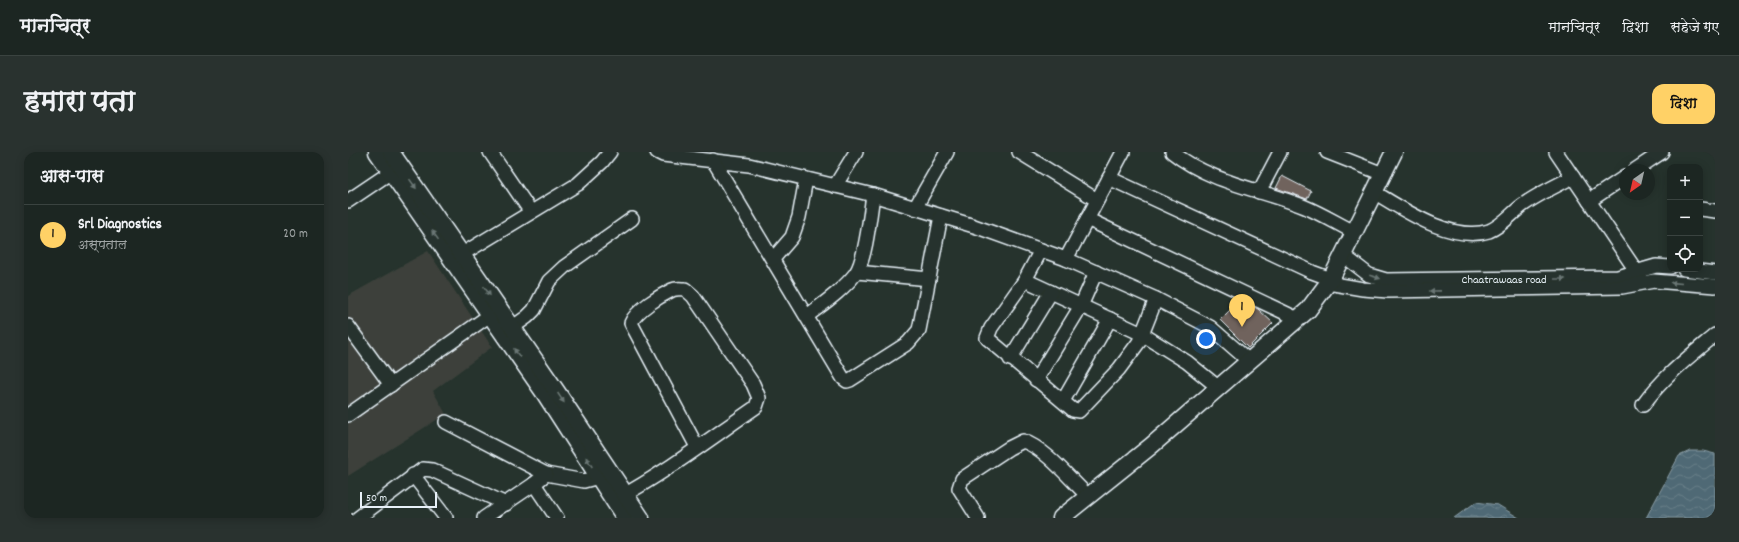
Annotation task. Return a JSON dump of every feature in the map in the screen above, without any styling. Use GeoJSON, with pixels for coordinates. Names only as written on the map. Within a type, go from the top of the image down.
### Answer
{"type":"FeatureCollection","features":[{"type":"Feature","properties":{"kind":"main road"},"geometry":{"type":"LineString","coordinates":[[377,152],[457,258],[513,328],[620,497],[625,518]]}},
{"type":"Feature","properties":{"kind":"main road"},"geometry":{"type":"LineString","coordinates":[[391,152],[457,258],[490,315],[545,394],[599,478],[641,518]]}},
{"type":"Feature","properties":{"kind":"main road"},"geometry":{"type":"LineString","coordinates":[[1068,516],[1088,496],[1151,446],[1308,310],[1329,281],[1343,255],[1383,174],[1390,153]]}},
{"type":"Feature","properties":{"kind":"street"},"geometry":{"type":"LineString","coordinates":[[490,152],[531,212]]}},
{"type":"Feature","properties":{"kind":"street"},"geometry":{"type":"LineString","coordinates":[[457,258],[578,184],[602,162],[610,152]]}},
{"type":"Feature","properties":{"kind":"street"},"geometry":{"type":"LineString","coordinates":[[657,152],[748,165],[873,195],[942,216],[1041,250],[1096,272],[1210,326],[1249,361]]}},
{"type":"Feature","properties":{"kind":"street"},"geometry":{"type":"LineString","coordinates":[[834,186],[856,152]]}},
{"type":"Feature","properties":{"kind":"street"},"geometry":{"type":"LineString","coordinates":[[915,208],[947,152]]}},
{"type":"Feature","properties":{"kind":"street"},"geometry":{"type":"LineString","coordinates":[[1019,152],[1097,200]]}},
{"type":"Feature","properties":{"kind":"street"},"geometry":{"type":"LineString","coordinates":[[1066,259],[1122,152]]}},
{"type":"Feature","properties":{"kind":"street"},"geometry":{"type":"LineString","coordinates":[[1259,192],[1280,152]]}},
{"type":"Feature","properties":{"kind":"street"},"geometry":{"type":"LineString","coordinates":[[1327,152],[1383,174]]}},
{"type":"Feature","properties":{"kind":"street"},"geometry":{"type":"LineString","coordinates":[[1556,152],[1644,283]]}},
{"type":"Feature","properties":{"kind":"street"},"geometry":{"type":"LineString","coordinates":[[1644,164],[1662,152]]}},
{"type":"Feature","properties":{"kind":"street"},"geometry":{"type":"LineString","coordinates":[[1175,153],[1202,172],[1252,191],[1305,207],[1354,232]]}},
{"type":"Feature","properties":{"kind":"street"},"geometry":{"type":"LineString","coordinates":[[713,160],[808,316],[843,378],[848,381],[908,344],[919,330],[942,216]]}},
{"type":"Feature","properties":{"kind":"street"},"geometry":{"type":"LineString","coordinates":[[348,201],[391,172]]}},
{"type":"Feature","properties":{"kind":"street"},"geometry":{"type":"LineString","coordinates":[[1374,192],[1434,226],[1448,230],[1474,233],[1488,231],[1496,227],[1523,205],[1573,177]]}},
{"type":"Feature","properties":{"kind":"street"},"geometry":{"type":"LineString","coordinates":[[1109,178],[1329,281],[1363,289],[1388,291],[1556,289],[1622,287],[1654,281],[1715,286]]}},
{"type":"Feature","properties":{"kind":"street"},"geometry":{"type":"LineString","coordinates":[[773,259],[792,237],[799,217],[806,179]]}},
{"type":"Feature","properties":{"kind":"street"},"geometry":{"type":"LineString","coordinates":[[1589,201],[1619,181]]}},
{"type":"Feature","properties":{"kind":"street"},"geometry":{"type":"LineString","coordinates":[[808,316],[845,286],[857,272],[864,251],[873,195]]}},
{"type":"Feature","properties":{"kind":"street"},"geometry":{"type":"LineString","coordinates":[[1703,209],[1715,211]]}},
{"type":"Feature","properties":{"kind":"street"},"geometry":{"type":"LineString","coordinates":[[513,328],[534,310],[549,281],[564,267],[632,219]]}},
{"type":"Feature","properties":{"kind":"street"},"geometry":{"type":"LineString","coordinates":[[1087,219],[1298,319]]}},
{"type":"Feature","properties":{"kind":"street"},"geometry":{"type":"LineString","coordinates":[[1041,250],[1025,280],[987,334],[989,342],[1073,410],[1080,411],[1119,369],[1138,342],[1156,300]]}},
{"type":"Feature","properties":{"kind":"street","name":"Chaatrawaas road"},"geometry":{"type":"LineString","coordinates":[[1343,255],[1369,275],[1386,280],[1618,277],[1656,266],[1667,267]]}},
{"type":"Feature","properties":{"kind":"street"},"geometry":{"type":"LineString","coordinates":[[1703,271],[1715,273]]}},
{"type":"Feature","properties":{"kind":"street"},"geometry":{"type":"LineString","coordinates":[[857,272],[929,279]]}},
{"type":"Feature","properties":{"kind":"street"},"geometry":{"type":"LineString","coordinates":[[1036,380],[1081,306],[1096,272]]}},
{"type":"Feature","properties":{"kind":"street"},"geometry":{"type":"LineString","coordinates":[[1025,280],[1142,334],[1187,362],[1219,388]]}},
{"type":"Feature","properties":{"kind":"street"},"geometry":{"type":"LineString","coordinates":[[620,497],[698,446],[756,407],[759,398],[753,384],[693,296],[685,289],[674,289],[642,308],[633,318],[631,323],[698,446]]}},
{"type":"Feature","properties":{"kind":"street"},"geometry":{"type":"LineString","coordinates":[[1010,359],[1051,292]]}},
{"type":"Feature","properties":{"kind":"street"},"geometry":{"type":"LineString","coordinates":[[348,415],[490,315]]}},
{"type":"Feature","properties":{"kind":"street"},"geometry":{"type":"LineString","coordinates":[[1063,401],[1110,319]]}},
{"type":"Feature","properties":{"kind":"street"},"geometry":{"type":"LineString","coordinates":[[348,326],[391,384]]}},
{"type":"Feature","properties":{"kind":"street"},"geometry":{"type":"LineString","coordinates":[[1642,405],[1655,388],[1675,368],[1715,335]]}},
{"type":"Feature","properties":{"kind":"street"},"geometry":{"type":"LineString","coordinates":[[446,422],[546,474],[584,481],[599,478]]}},
{"type":"Feature","properties":{"kind":"street"},"geometry":{"type":"LineString","coordinates":[[978,518],[959,488],[959,483],[962,479],[1023,441],[1032,444],[1088,496]]}},
{"type":"Feature","properties":{"kind":"street"},"geometry":{"type":"LineString","coordinates":[[358,518],[413,475],[427,468],[506,504]]}},
{"type":"Feature","properties":{"kind":"street"},"geometry":{"type":"LineString","coordinates":[[492,516],[546,474]]}},
{"type":"Feature","properties":{"kind":"street"},"geometry":{"type":"LineString","coordinates":[[413,475],[446,518]]}},
{"type":"Feature","properties":{"kind":"street"},"geometry":{"type":"LineString","coordinates":[[534,484],[557,518]]}},
{"type":"Feature","properties":{"kind":"shaded area"},"geometry":{"type":"Polygon","coordinates":[[[428,251],[492,347],[433,391],[446,414],[348,476],[348,296],[428,251]]]}},
{"type":"Feature","properties":{"kind":"water"},"geometry":{"type":"Polygon","coordinates":[[[1690,451],[1703,451],[1715,454],[1715,518],[1646,518],[1679,456],[1690,451]]]}},
{"type":"Feature","properties":{"kind":"water"},"geometry":{"type":"Polygon","coordinates":[[[1476,502],[1498,505],[1519,518],[1454,518],[1476,502]]]}},
{"type":"Feature","properties":{"kind":"building"},"geometry":{"type":"Polygon","coordinates":[[[1282,176],[1311,191],[1307,199],[1276,188],[1282,176]]]}},
{"type":"Feature","properties":{"kind":"building"},"geometry":{"type":"Polygon","coordinates":[[[1240,300],[1258,309],[1273,323],[1248,348],[1220,320],[1240,300]]]}},
{"type":"Feature","properties":{"kind":"place","name":"Srl Diagnostics"},"geometry":{"type":"Point","coordinates":[1242,327]}}]}
